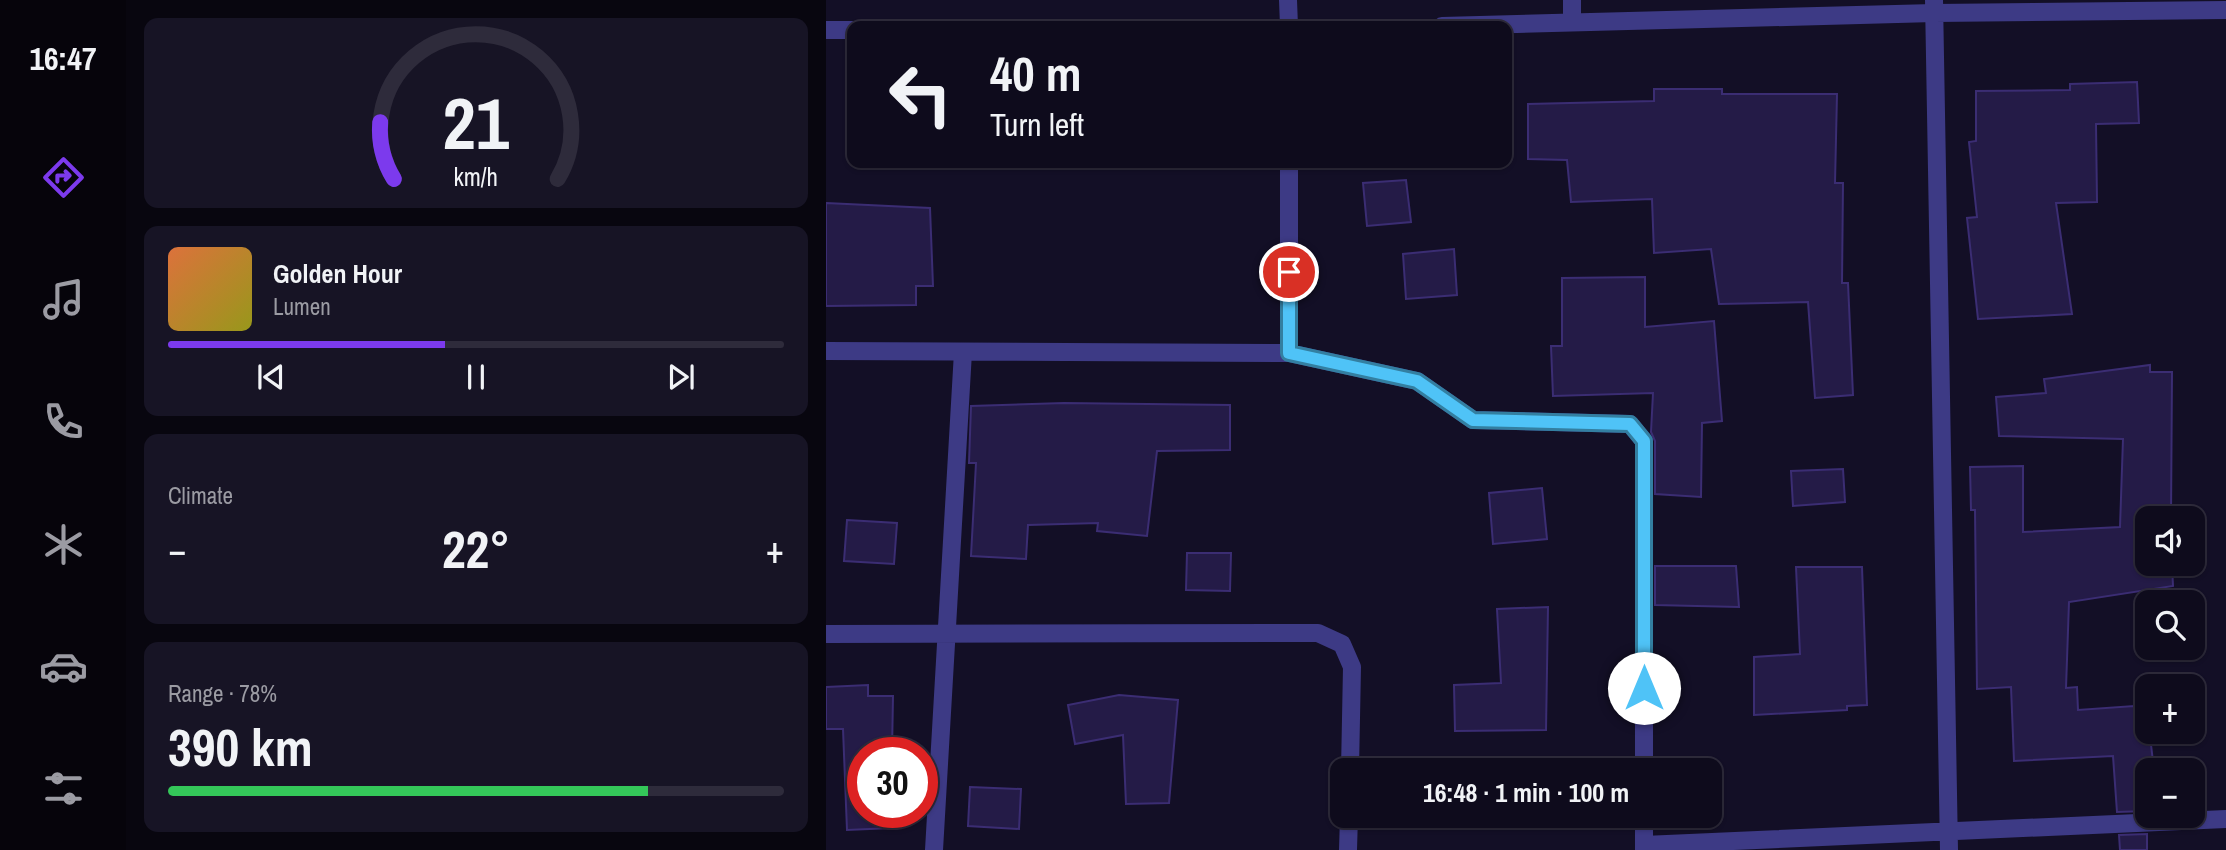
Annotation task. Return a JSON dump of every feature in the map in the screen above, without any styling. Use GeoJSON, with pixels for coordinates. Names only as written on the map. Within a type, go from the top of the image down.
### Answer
{"type":"FeatureCollection","features":[{"type":"Feature","properties":{"kind":"street"},"geometry":{"type":"LineString","coordinates":[[1289,0],[1289,21]]}},
{"type":"Feature","properties":{"kind":"street"},"geometry":{"type":"LineString","coordinates":[[1572,0],[1572,22]]}},
{"type":"Feature","properties":{"kind":"street"},"geometry":{"type":"LineString","coordinates":[[1934,7],[1950,850]]}},
{"type":"Feature","properties":{"kind":"street"},"geometry":{"type":"LineString","coordinates":[[1512,24],[1934,7],[2226,10]]}},
{"type":"Feature","properties":{"kind":"street"},"geometry":{"type":"LineString","coordinates":[[826,30],[847,30]]}},
{"type":"Feature","properties":{"kind":"street"},"geometry":{"type":"LineString","coordinates":[[1289,168],[1289,353]]}},
{"type":"Feature","properties":{"kind":"street"},"geometry":{"type":"LineString","coordinates":[[826,351],[1289,353],[1417,381],[1473,420],[1630,424],[1644,441],[1644,758]]}},
{"type":"Feature","properties":{"kind":"street"},"geometry":{"type":"LineString","coordinates":[[934,850],[963,352]]}},
{"type":"Feature","properties":{"kind":"street"},"geometry":{"type":"LineString","coordinates":[[826,634],[1318,633],[1342,645],[1352,667],[1350,758]]}},
{"type":"Feature","properties":{"kind":"street"},"geometry":{"type":"LineString","coordinates":[[1644,828],[1644,848],[1949,830],[2226,819]]}},
{"type":"Feature","properties":{"kind":"street"},"geometry":{"type":"LineString","coordinates":[[1348,850],[1349,828]]}},
{"type":"Feature","properties":{"kind":"building"},"geometry":{"type":"Polygon","coordinates":[[[2137,82],[2139,123],[2096,124],[2097,202],[2056,203],[2072,314],[1978,319],[1967,218],[1977,217],[1969,142],[1976,141],[1976,91],[2070,90],[2070,84],[2137,82]]]}},
{"type":"Feature","properties":{"kind":"building"},"geometry":{"type":"Polygon","coordinates":[[[1654,89],[1722,89],[1722,94],[1837,94],[1835,183],[1843,183],[1842,283],[1848,283],[1853,395],[1815,398],[1808,302],[1719,304],[1711,249],[1654,253],[1652,199],[1571,202],[1567,160],[1528,159],[1528,104],[1654,101],[1654,89]]]}},
{"type":"Feature","properties":{"kind":"building"},"geometry":{"type":"Polygon","coordinates":[[[1406,180],[1411,222],[1367,226],[1363,183],[1406,180]]]}},
{"type":"Feature","properties":{"kind":"building"},"geometry":{"type":"Polygon","coordinates":[[[826,203],[930,208],[933,286],[916,286],[916,305],[826,306],[826,203]]]}},
{"type":"Feature","properties":{"kind":"building"},"geometry":{"type":"Polygon","coordinates":[[[1454,249],[1457,295],[1406,299],[1403,254],[1454,249]]]}},
{"type":"Feature","properties":{"kind":"building"},"geometry":{"type":"Polygon","coordinates":[[[1645,277],[1645,327],[1714,321],[1722,421],[1702,423],[1701,497],[1655,494],[1655,441],[1651,432],[1653,393],[1553,396],[1551,346],[1562,346],[1562,278],[1645,277]]]}},
{"type":"Feature","properties":{"kind":"building"},"geometry":{"type":"Polygon","coordinates":[[[2150,365],[2150,372],[2172,372],[2171,506],[2135,506],[2135,576],[2173,576],[2173,586],[2069,602],[2066,688],[2077,687],[2078,710],[2134,706],[2135,744],[2151,744],[2153,758],[2135,758],[2135,811],[2117,812],[2113,756],[2014,761],[2011,687],[1977,689],[1975,510],[1971,510],[1970,467],[2023,466],[2023,532],[2120,527],[2123,439],[1999,436],[1996,397],[2046,393],[2044,379],[2150,365]]]}},
{"type":"Feature","properties":{"kind":"building"},"geometry":{"type":"Polygon","coordinates":[[[1064,403],[1230,405],[1230,450],[1157,451],[1147,536],[1097,531],[1098,523],[1028,525],[1026,559],[971,556],[976,463],[969,463],[971,406],[1064,403]]]}},
{"type":"Feature","properties":{"kind":"building"},"geometry":{"type":"Polygon","coordinates":[[[1843,469],[1845,502],[1793,506],[1791,471],[1843,469]]]}},
{"type":"Feature","properties":{"kind":"building"},"geometry":{"type":"Polygon","coordinates":[[[1542,488],[1547,539],[1493,544],[1489,493],[1542,488]]]}},
{"type":"Feature","properties":{"kind":"building"},"geometry":{"type":"Polygon","coordinates":[[[847,520],[897,523],[894,564],[844,561],[847,520]]]}},
{"type":"Feature","properties":{"kind":"building"},"geometry":{"type":"Polygon","coordinates":[[[1187,553],[1231,553],[1230,591],[1186,590],[1187,553]]]}},
{"type":"Feature","properties":{"kind":"building"},"geometry":{"type":"Polygon","coordinates":[[[1655,566],[1736,566],[1739,607],[1655,605],[1655,566]]]}},
{"type":"Feature","properties":{"kind":"building"},"geometry":{"type":"Polygon","coordinates":[[[1796,567],[1862,567],[1867,705],[1847,706],[1847,710],[1754,715],[1754,657],[1800,654],[1796,567]]]}},
{"type":"Feature","properties":{"kind":"building"},"geometry":{"type":"Polygon","coordinates":[[[1548,607],[1546,730],[1455,731],[1454,685],[1501,683],[1497,609],[1548,607]]]}},
{"type":"Feature","properties":{"kind":"building"},"geometry":{"type":"Polygon","coordinates":[[[868,685],[868,696],[893,696],[892,737],[847,737],[847,828],[892,828],[847,830],[843,729],[826,729],[826,687],[868,685]]]}},
{"type":"Feature","properties":{"kind":"building"},"geometry":{"type":"Polygon","coordinates":[[[1119,695],[1178,700],[1169,803],[1126,804],[1123,735],[1075,744],[1068,705],[1119,695]]]}},
{"type":"Feature","properties":{"kind":"building"},"geometry":{"type":"Polygon","coordinates":[[[970,787],[1021,789],[1019,829],[968,826],[970,787]]]}},
{"type":"Feature","properties":{"kind":"building"},"geometry":{"type":"Polygon","coordinates":[[[2147,834],[2147,850],[2120,850],[2119,835],[2147,834]]]}},
{"type":"Feature","properties":{"kind":"route"},"geometry":{"type":"LineString","coordinates":[[1289,272],[1289,353],[1417,381],[1473,420],[1630,424],[1644,441],[1644,688]]}}]}
